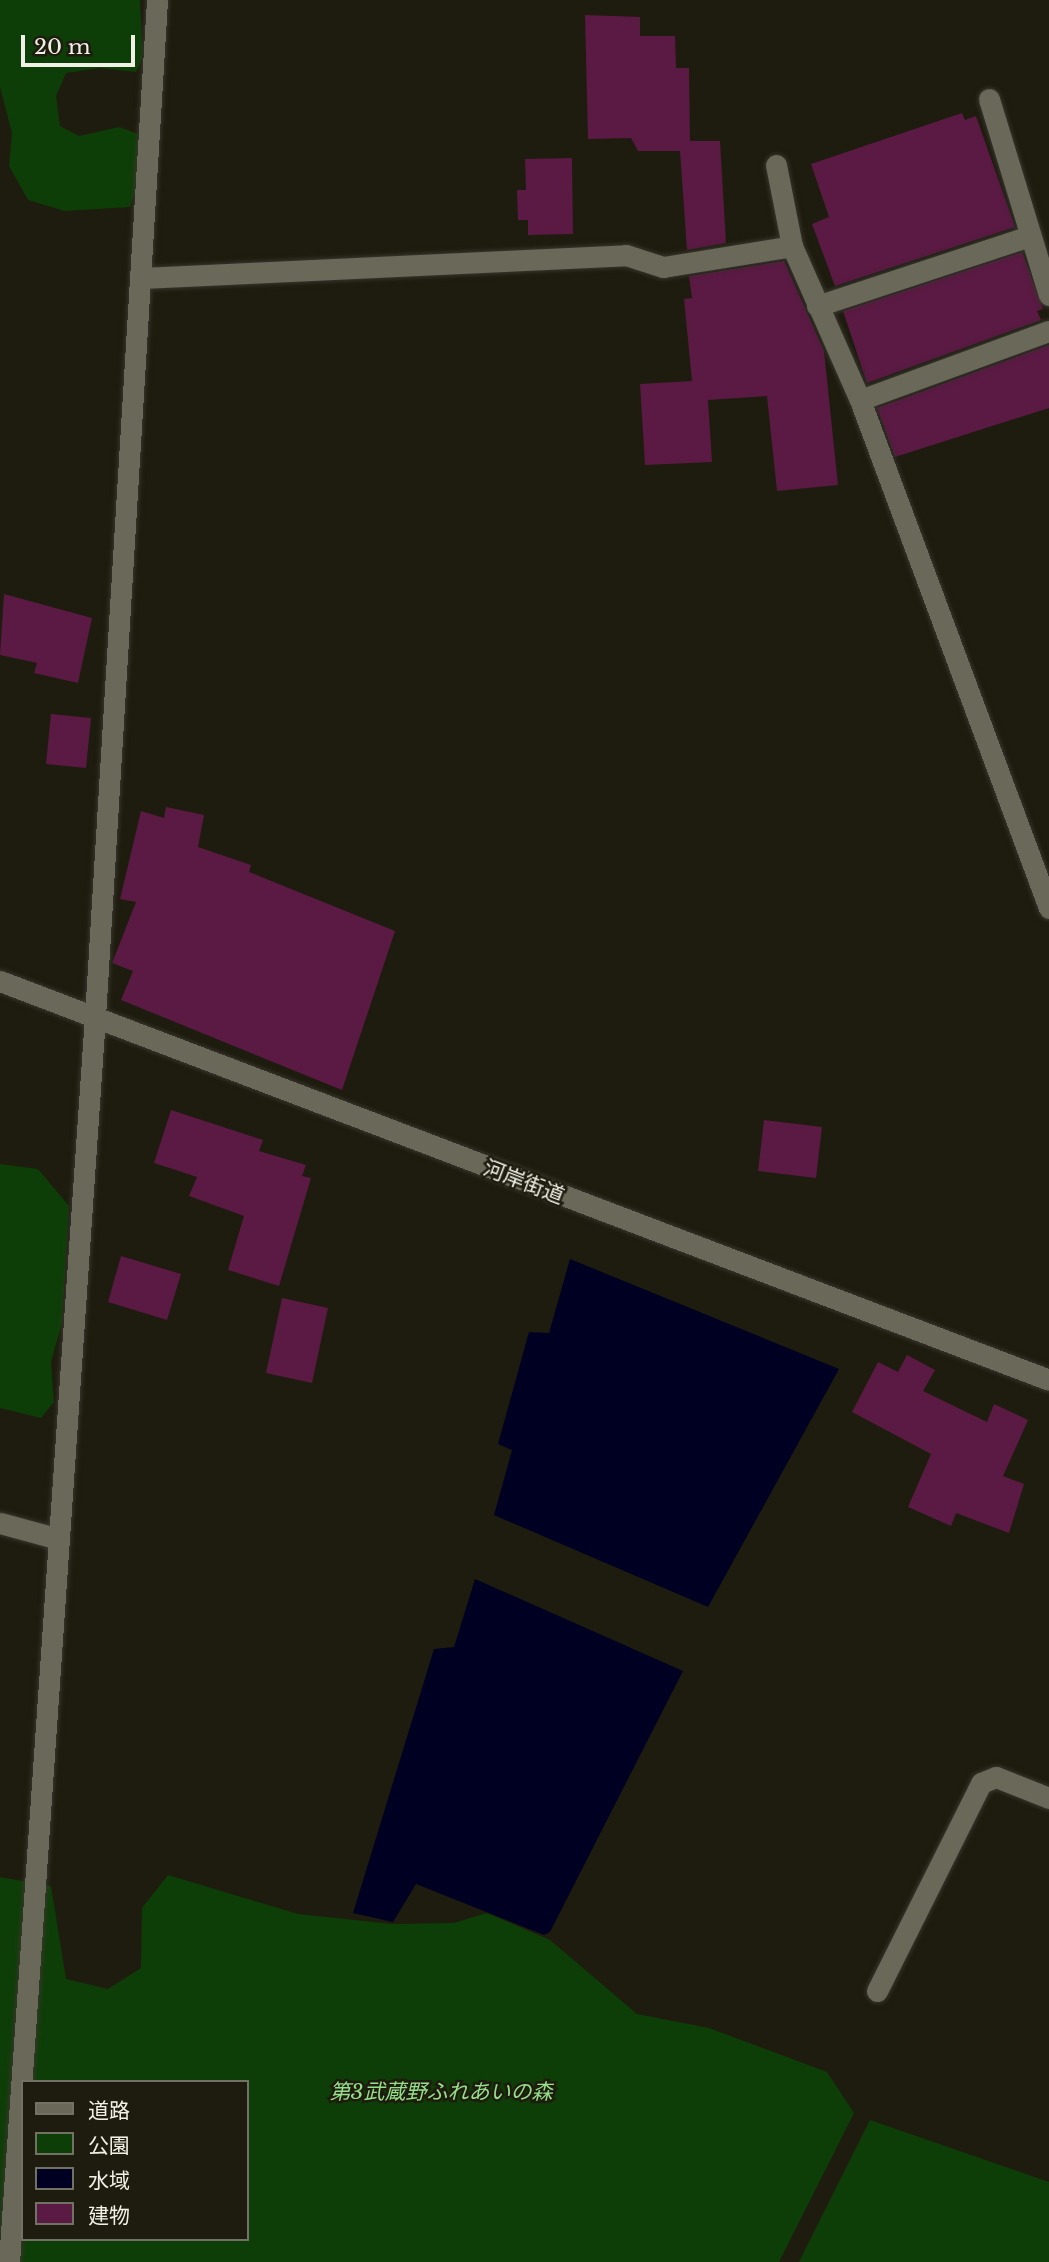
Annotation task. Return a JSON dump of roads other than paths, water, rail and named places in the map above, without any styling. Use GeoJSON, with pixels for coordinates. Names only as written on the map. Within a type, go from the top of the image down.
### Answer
{"type":"FeatureCollection","features":[{"type":"Feature","properties":{"kind":"street"},"geometry":{"type":"LineString","coordinates":[[22,2080],[95,1017],[157,0]]}},
{"type":"Feature","properties":{"kind":"street"},"geometry":{"type":"LineString","coordinates":[[989,99],[1049,295]]}},
{"type":"Feature","properties":{"kind":"street"},"geometry":{"type":"LineString","coordinates":[[776,165],[792,246],[859,400],[1049,908]]}},
{"type":"Feature","properties":{"kind":"street"},"geometry":{"type":"LineString","coordinates":[[817,306],[1030,236]]}},
{"type":"Feature","properties":{"kind":"street"},"geometry":{"type":"LineString","coordinates":[[142,278],[626,255],[663,267],[792,246]]}},
{"type":"Feature","properties":{"kind":"street"},"geometry":{"type":"LineString","coordinates":[[859,400],[1049,331]]}},
{"type":"Feature","properties":{"kind":"street","name":"河岸街道"},"geometry":{"type":"LineString","coordinates":[[0,981],[1049,1381]]}},
{"type":"Feature","properties":{"kind":"street"},"geometry":{"type":"LineString","coordinates":[[0,1523],[59,1539]]}},
{"type":"Feature","properties":{"kind":"street"},"geometry":{"type":"LineString","coordinates":[[877,1991],[981,1783],[996,1777],[1049,1798]]}},
{"type":"Feature","properties":{"kind":"street"},"geometry":{"type":"LineString","coordinates":[[9,2262],[21,2093]]}},
{"type":"Feature","properties":{"kind":"water"},"geometry":{"type":"Polygon","coordinates":[[[570,1259],[839,1369],[708,1607],[494,1515],[512,1450],[498,1444],[529,1332],[549,1333],[570,1259]]]}},
{"type":"Feature","properties":{"kind":"water"},"geometry":{"type":"Polygon","coordinates":[[[475,1579],[683,1671],[550,1932],[544,1935],[416,1884],[393,1922],[353,1913],[434,1649],[454,1647],[475,1579]]]}},
{"type":"Feature","properties":{"kind":"park label","name":"第3武蔵野ふれあいの森"},"geometry":{"type":"Point","coordinates":[441,2092]}}]}
